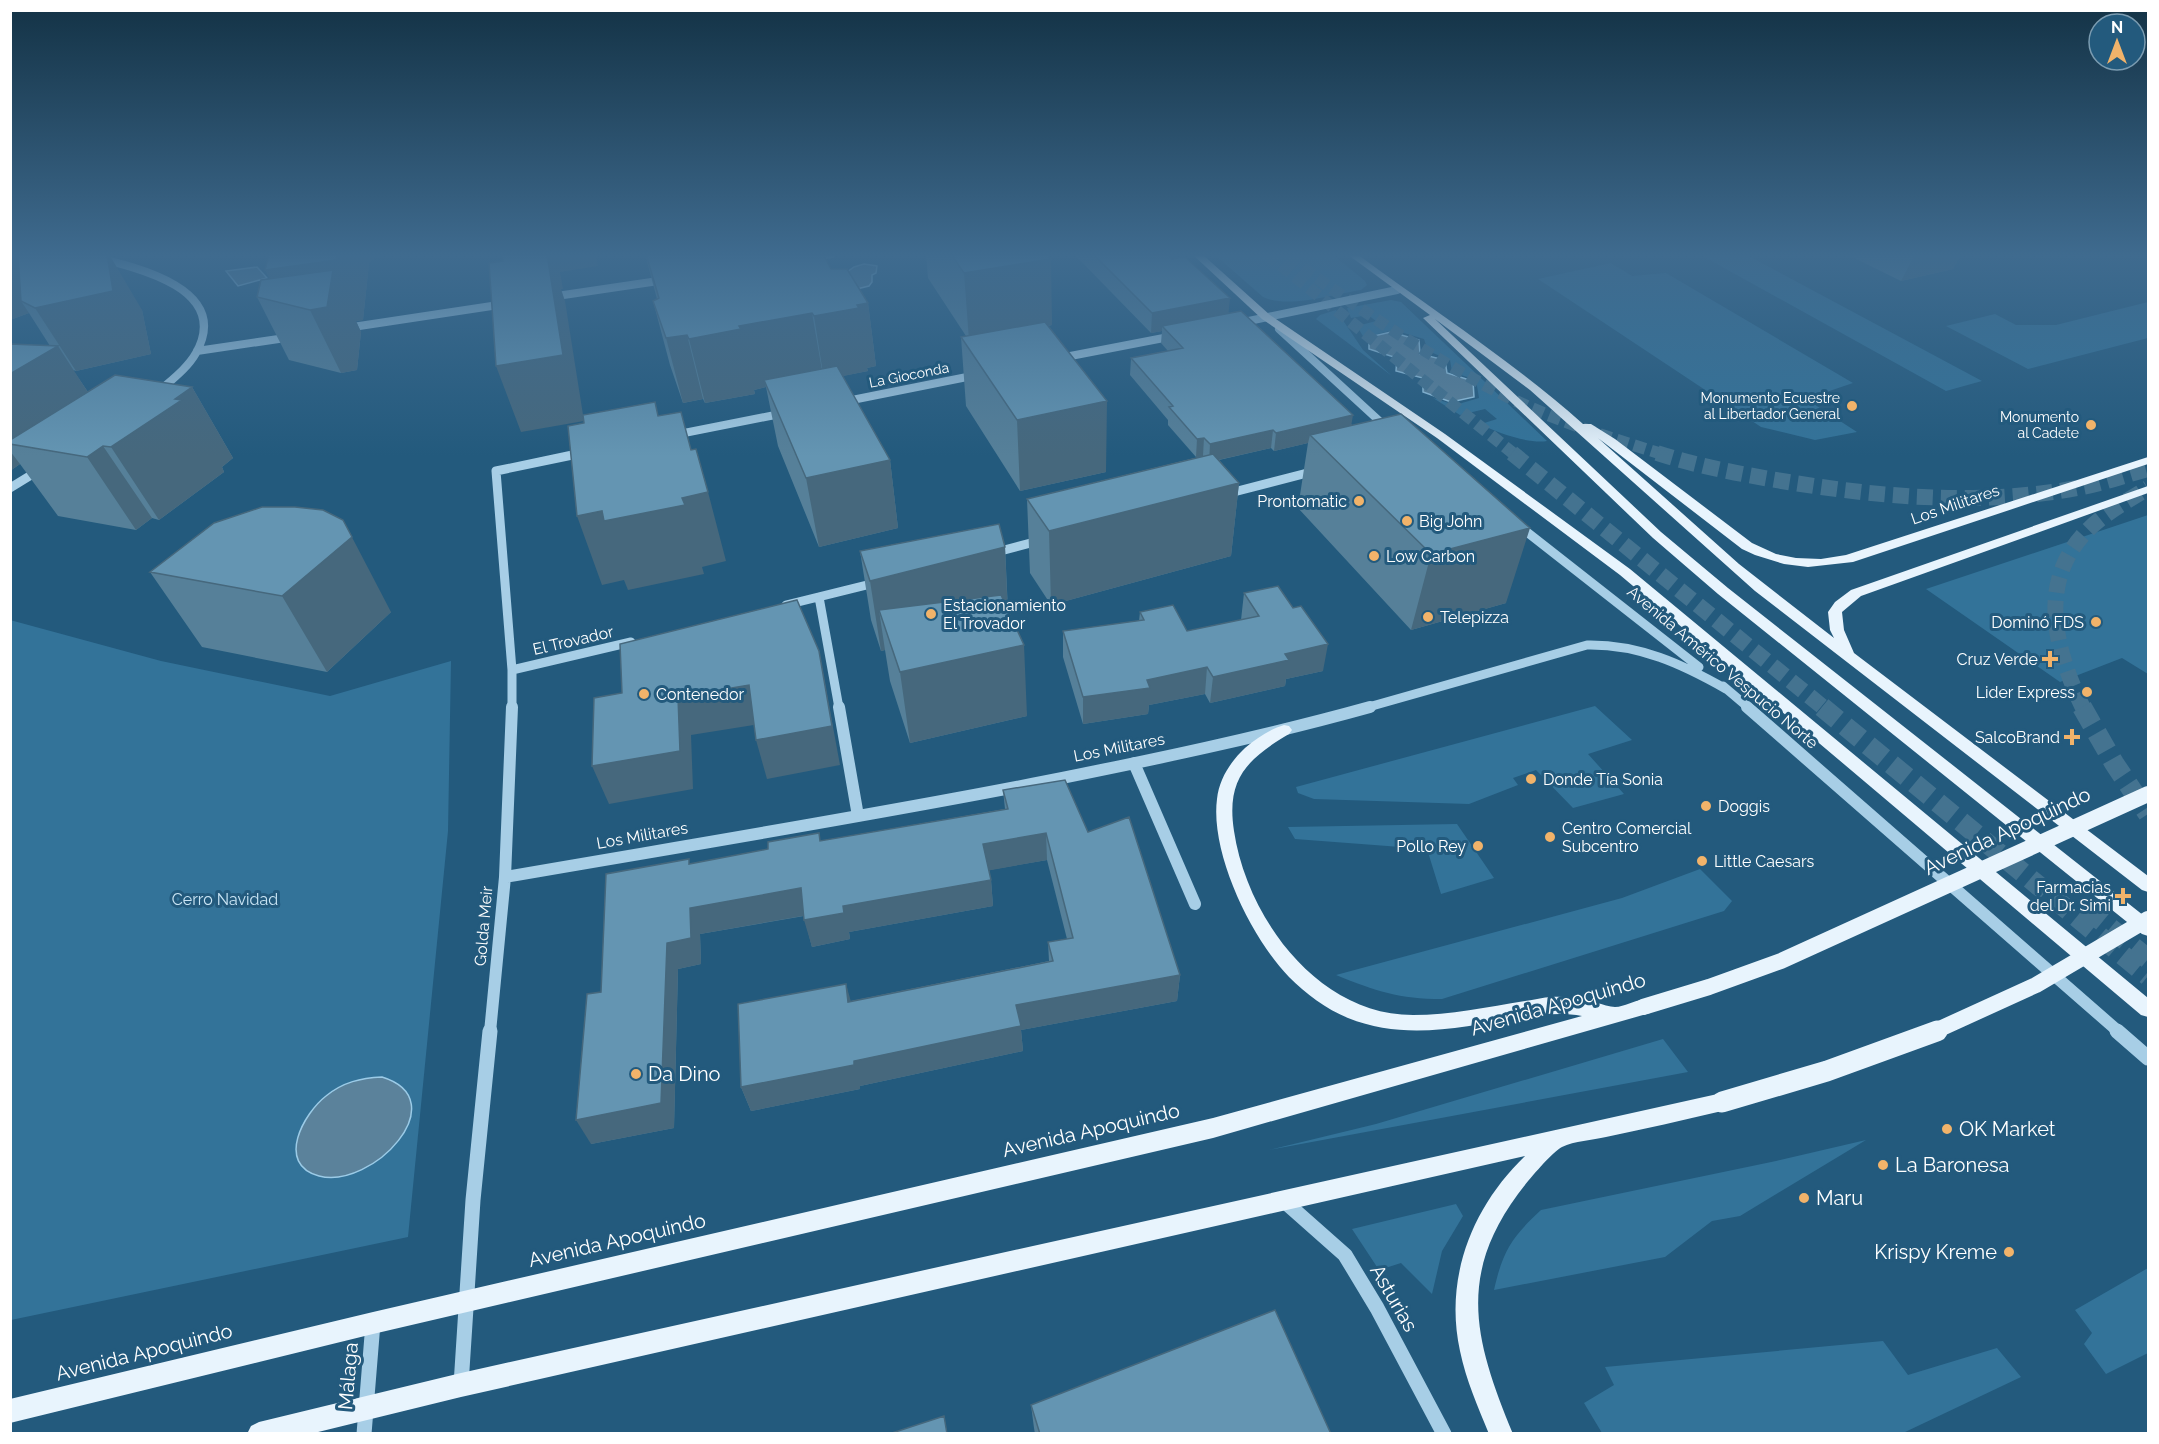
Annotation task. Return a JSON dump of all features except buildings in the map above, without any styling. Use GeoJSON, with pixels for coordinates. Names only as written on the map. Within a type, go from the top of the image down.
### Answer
{"type":"FeatureCollection","features":[{"type":"Feature","properties":{"kind":"main road","name":"Avenida Américo Vespucio Norte"},"geometry":{"type":"LineString","coordinates":[[1272,321],[1441,436],[1581,538],[1671,609],[2148,1009]]}},
{"type":"Feature","properties":{"kind":"main road"},"geometry":{"type":"LineString","coordinates":[[1431,321],[1682,556],[2148,929]]}},
{"type":"Feature","properties":{"kind":"main road"},"geometry":{"type":"LineString","coordinates":[[1444,321],[1485,349],[1559,409],[1711,548],[2148,885]]}},
{"type":"Feature","properties":{"kind":"main road","name":"Los Militares"},"geometry":{"type":"LineString","coordinates":[[1559,409],[1611,441],[1742,543],[1772,558],[1809,565],[1848,559],[2148,460]]}},
{"type":"Feature","properties":{"kind":"main road"},"geometry":{"type":"LineString","coordinates":[[1853,658],[1837,630],[1835,612],[1840,605],[1856,593],[2148,489]]}},
{"type":"Feature","properties":{"kind":"main road"},"geometry":{"type":"LineString","coordinates":[[1284,730],[1267,738],[1240,763],[1230,778],[1224,796],[1222,816],[1233,862],[1248,898],[1271,942],[1292,970],[1334,1002],[1380,1020],[1416,1023],[1559,1005],[1614,1014]]}},
{"type":"Feature","properties":{"kind":"main road","name":"Avenida Apoquindo"},"geometry":{"type":"LineString","coordinates":[[10,1411],[373,1323],[1213,1128],[1643,1007],[1709,987],[1792,956],[2148,794]]}},
{"type":"Feature","properties":{"kind":"main road"},"geometry":{"type":"LineString","coordinates":[[259,1434],[461,1385],[1722,1102],[1802,1080],[1940,1030],[2049,978],[2148,919]]}},
{"type":"Feature","properties":{"kind":"main road"},"geometry":{"type":"LineString","coordinates":[[1501,1434],[1485,1400],[1473,1362],[1467,1326],[1467,1281],[1473,1249],[1492,1210],[1504,1191],[1526,1165],[1555,1140]]}},
{"type":"Feature","properties":{"kind":"street"},"geometry":{"type":"LineString","coordinates":[[146,401],[173,378],[197,351],[203,335],[204,321]]}},
{"type":"Feature","properties":{"kind":"street"},"geometry":{"type":"LineString","coordinates":[[343,329],[392,321]]}},
{"type":"Feature","properties":{"kind":"street"},"geometry":{"type":"LineString","coordinates":[[1227,325],[1245,321]]}},
{"type":"Feature","properties":{"kind":"street","name":"Avenida Américo Vespucio Norte"},"geometry":{"type":"LineString","coordinates":[[1271,321],[1394,434]]}},
{"type":"Feature","properties":{"kind":"street"},"geometry":{"type":"LineString","coordinates":[[1053,360],[1181,334]]}},
{"type":"Feature","properties":{"kind":"street"},"geometry":{"type":"LineString","coordinates":[[197,351],[297,336]]}},
{"type":"Feature","properties":{"kind":"street","name":"La Gioconda"},"geometry":{"type":"LineString","coordinates":[[832,404],[983,374]]}},
{"type":"Feature","properties":{"kind":"street"},"geometry":{"type":"LineString","coordinates":[[670,436],[798,410]]}},
{"type":"Feature","properties":{"kind":"street","name":"Golda Meir"},"geometry":{"type":"LineString","coordinates":[[461,1385],[473,1200],[505,877],[511,765],[512,670],[496,471],[588,452]]}},
{"type":"Feature","properties":{"kind":"street"},"geometry":{"type":"LineString","coordinates":[[10,488],[50,462]]}},
{"type":"Feature","properties":{"kind":"street"},"geometry":{"type":"LineString","coordinates":[[1221,495],[1325,469]]}},
{"type":"Feature","properties":{"kind":"street","name":"Avenida Américo Vespucio Norte"},"geometry":{"type":"LineString","coordinates":[[1508,517],[1726,689],[2148,1058]]}},
{"type":"Feature","properties":{"kind":"street"},"geometry":{"type":"LineString","coordinates":[[980,556],[1049,539]]}},
{"type":"Feature","properties":{"kind":"street"},"geometry":{"type":"LineString","coordinates":[[774,608],[888,579]]}},
{"type":"Feature","properties":{"kind":"street"},"geometry":{"type":"LineString","coordinates":[[819,597],[858,816]]}},
{"type":"Feature","properties":{"kind":"street","name":"El Trovador"},"geometry":{"type":"LineString","coordinates":[[512,670],[637,640]]}},
{"type":"Feature","properties":{"kind":"street","name":"Los Militares"},"geometry":{"type":"LineString","coordinates":[[505,877],[858,816],[1134,763],[1284,730],[1587,645],[1602,643],[1659,656],[1690,668],[1726,689]]}},
{"type":"Feature","properties":{"kind":"street"},"geometry":{"type":"LineString","coordinates":[[1134,763],[1195,904]]}},
{"type":"Feature","properties":{"kind":"street","name":"Asturias"},"geometry":{"type":"LineString","coordinates":[[1284,1201],[1345,1255],[1377,1308],[1444,1434]]}},
{"type":"Feature","properties":{"kind":"street","name":"Málaga"},"geometry":{"type":"LineString","coordinates":[[364,1434],[373,1323]]}},
{"type":"Feature","properties":{"kind":"green space"},"geometry":{"type":"Polygon","coordinates":[[[1319,321],[1344,321],[1363,350],[1392,376],[1319,321]]]}},
{"type":"Feature","properties":{"kind":"green space"},"geometry":{"type":"Polygon","coordinates":[[[1375,321],[1421,321],[1547,441],[1522,439],[1496,431],[1481,424],[1497,419],[1485,409],[1460,415],[1433,398],[1455,405],[1479,398],[1476,380],[1452,372],[1450,360],[1428,351],[1424,339],[1394,330],[1369,336],[1367,343],[1357,326],[1375,321]]]}},
{"type":"Feature","properties":{"kind":"green space"},"geometry":{"type":"Polygon","coordinates":[[[1602,321],[1748,321],[1853,383],[1806,399],[1857,432],[1815,440],[1761,427],[1602,321]]]}},
{"type":"Feature","properties":{"kind":"green space"},"geometry":{"type":"Polygon","coordinates":[[[1820,321],[1871,321],[1982,381],[1946,391],[1820,321]]]}},
{"type":"Feature","properties":{"kind":"green space"},"geometry":{"type":"Polygon","coordinates":[[[1965,321],[2056,325],[2070,321],[2148,321],[2148,338],[2028,369],[1946,326],[1965,321]]]}},
{"type":"Feature","properties":{"kind":"green space"},"geometry":{"type":"Polygon","coordinates":[[[2148,515],[2148,674],[2122,658],[2060,682],[1926,589],[2148,515]]]}},
{"type":"Feature","properties":{"kind":"green space","name":"Cerro Navidad"},"geometry":{"type":"Polygon","coordinates":[[[10,620],[161,661],[330,696],[451,661],[448,831],[408,1237],[11,1320],[10,620]]]}},
{"type":"Feature","properties":{"kind":"green space"},"geometry":{"type":"Polygon","coordinates":[[[1595,706],[1632,740],[1588,754],[1624,794],[1573,808],[1536,770],[1513,778],[1518,785],[1469,804],[1314,799],[1298,793],[1296,787],[1595,706]]]}},
{"type":"Feature","properties":{"kind":"green space"},"geometry":{"type":"Polygon","coordinates":[[[1457,824],[1494,878],[1441,894],[1427,849],[1295,839],[1288,827],[1457,824]]]}},
{"type":"Feature","properties":{"kind":"green space"},"geometry":{"type":"Polygon","coordinates":[[[1700,869],[1732,901],[1724,911],[1442,999],[1413,998],[1388,993],[1336,975],[1622,898],[1700,869]]]}},
{"type":"Feature","properties":{"kind":"green space"},"geometry":{"type":"Polygon","coordinates":[[[1663,1039],[1688,1072],[1269,1150],[1376,1124],[1663,1039]]]}},
{"type":"Feature","properties":{"kind":"green space"},"geometry":{"type":"Polygon","coordinates":[[[1866,1140],[1740,1216],[1712,1221],[1665,1257],[1494,1290],[1501,1264],[1510,1245],[1541,1210],[1866,1140]]]}},
{"type":"Feature","properties":{"kind":"green space"},"geometry":{"type":"Polygon","coordinates":[[[1456,1204],[1463,1216],[1442,1251],[1432,1294],[1401,1263],[1379,1270],[1352,1229],[1456,1204]]]}},
{"type":"Feature","properties":{"kind":"green space"},"geometry":{"type":"Polygon","coordinates":[[[2148,1268],[2148,1353],[2106,1374],[2084,1344],[2092,1333],[2075,1310],[2148,1268]]]}},
{"type":"Feature","properties":{"kind":"green space"},"geometry":{"type":"Polygon","coordinates":[[[1883,1341],[1908,1375],[1997,1348],[2021,1377],[1903,1433],[1602,1433],[1584,1403],[1614,1385],[1605,1367],[1883,1341]]]}},
{"type":"Feature","properties":{"kind":"shaded area"},"geometry":{"type":"Polygon","coordinates":[[[1391,332],[1419,340],[1420,354],[1445,360],[1447,373],[1473,381],[1474,397],[1451,402],[1423,392],[1423,378],[1396,371],[1397,358],[1369,349],[1369,337],[1391,332]]]}},
{"type":"Feature","properties":{"kind":"shaded area"},"geometry":{"type":"Polygon","coordinates":[[[382,1077],[403,1088],[411,1104],[409,1122],[398,1140],[382,1157],[362,1170],[340,1177],[319,1176],[306,1170],[298,1161],[296,1150],[298,1138],[309,1114],[332,1091],[360,1080],[382,1077]]]}},
{"type":"Feature","properties":{"kind":"tunnel"},"geometry":{"type":"LineString","coordinates":[[1350,321],[1514,454]]}},
{"type":"Feature","properties":{"kind":"tunnel"},"geometry":{"type":"LineString","coordinates":[[1380,321],[1456,370],[1516,401],[1607,436],[1662,454]]}},
{"type":"Feature","properties":{"kind":"tunnel"},"geometry":{"type":"LineString","coordinates":[[1512,453],[1824,708]]}},
{"type":"Feature","properties":{"kind":"tunnel"},"geometry":{"type":"LineString","coordinates":[[1657,453],[1719,469],[1819,487],[1930,497],[2004,497],[2040,494],[2104,482],[2148,469]]}},
{"type":"Feature","properties":{"kind":"tunnel"},"geometry":{"type":"LineString","coordinates":[[2083,708],[2064,662],[2058,638],[2057,591],[2062,568],[2074,547],[2091,527],[2111,511],[2148,488]]}},
{"type":"Feature","properties":{"kind":"tunnel"},"geometry":{"type":"LineString","coordinates":[[1822,707],[2148,976]]}},
{"type":"Feature","properties":{"kind":"tunnel"},"geometry":{"type":"LineString","coordinates":[[2082,707],[2114,763],[2148,814]]}},
{"type":"Feature","properties":{"kind":"tunnel"},"geometry":{"type":"LineString","coordinates":[[2087,909],[2148,959]]}},
{"type":"Feature","properties":{"kind":"place","name":"Monumento Ecuestre al Libertador General"},"geometry":{"type":"Point","coordinates":[1852,406]}},
{"type":"Feature","properties":{"kind":"place","name":"Monumento al Cadete"},"geometry":{"type":"Point","coordinates":[2091,425]}},
{"type":"Feature","properties":{"kind":"place","name":"Prontomatic"},"geometry":{"type":"Point","coordinates":[1359,501]}},
{"type":"Feature","properties":{"kind":"place","name":"Big John"},"geometry":{"type":"Point","coordinates":[1407,521]}},
{"type":"Feature","properties":{"kind":"place","name":"Low Carbon"},"geometry":{"type":"Point","coordinates":[1374,556]}},
{"type":"Feature","properties":{"kind":"place","name":"Estacionamiento El Trovador"},"geometry":{"type":"Point","coordinates":[931,614]}},
{"type":"Feature","properties":{"kind":"place","name":"Telepizza"},"geometry":{"type":"Point","coordinates":[1428,617]}},
{"type":"Feature","properties":{"kind":"place","name":"Dominó FDS"},"geometry":{"type":"Point","coordinates":[2096,622]}},
{"type":"Feature","properties":{"kind":"place","name":"Cruz Verde"},"geometry":{"type":"Point","coordinates":[2050,659]}},
{"type":"Feature","properties":{"kind":"place","name":"Lider Express"},"geometry":{"type":"Point","coordinates":[2087,692]}},
{"type":"Feature","properties":{"kind":"place","name":"Contenedor"},"geometry":{"type":"Point","coordinates":[644,694]}},
{"type":"Feature","properties":{"kind":"place","name":"SalcoBrand"},"geometry":{"type":"Point","coordinates":[2072,737]}},
{"type":"Feature","properties":{"kind":"place","name":"Donde Tía Sonia"},"geometry":{"type":"Point","coordinates":[1531,779]}},
{"type":"Feature","properties":{"kind":"place","name":"Doggis"},"geometry":{"type":"Point","coordinates":[1706,806]}},
{"type":"Feature","properties":{"kind":"place","name":"Centro Comercial Subcentro"},"geometry":{"type":"Point","coordinates":[1550,837]}},
{"type":"Feature","properties":{"kind":"place","name":"Pollo Rey"},"geometry":{"type":"Point","coordinates":[1478,846]}},
{"type":"Feature","properties":{"kind":"place","name":"Little Caesars"},"geometry":{"type":"Point","coordinates":[1702,861]}},
{"type":"Feature","properties":{"kind":"place","name":"Farmacias del Dr. Simi"},"geometry":{"type":"Point","coordinates":[2123,896]}},
{"type":"Feature","properties":{"kind":"place","name":"Da Dino"},"geometry":{"type":"Point","coordinates":[636,1074]}},
{"type":"Feature","properties":{"kind":"place","name":"OK Market"},"geometry":{"type":"Point","coordinates":[1947,1129]}},
{"type":"Feature","properties":{"kind":"place","name":"La Baronesa"},"geometry":{"type":"Point","coordinates":[1883,1165]}},
{"type":"Feature","properties":{"kind":"place","name":"Maru"},"geometry":{"type":"Point","coordinates":[1804,1198]}},
{"type":"Feature","properties":{"kind":"place","name":"Krispy Kreme"},"geometry":{"type":"Point","coordinates":[2009,1252]}}]}
